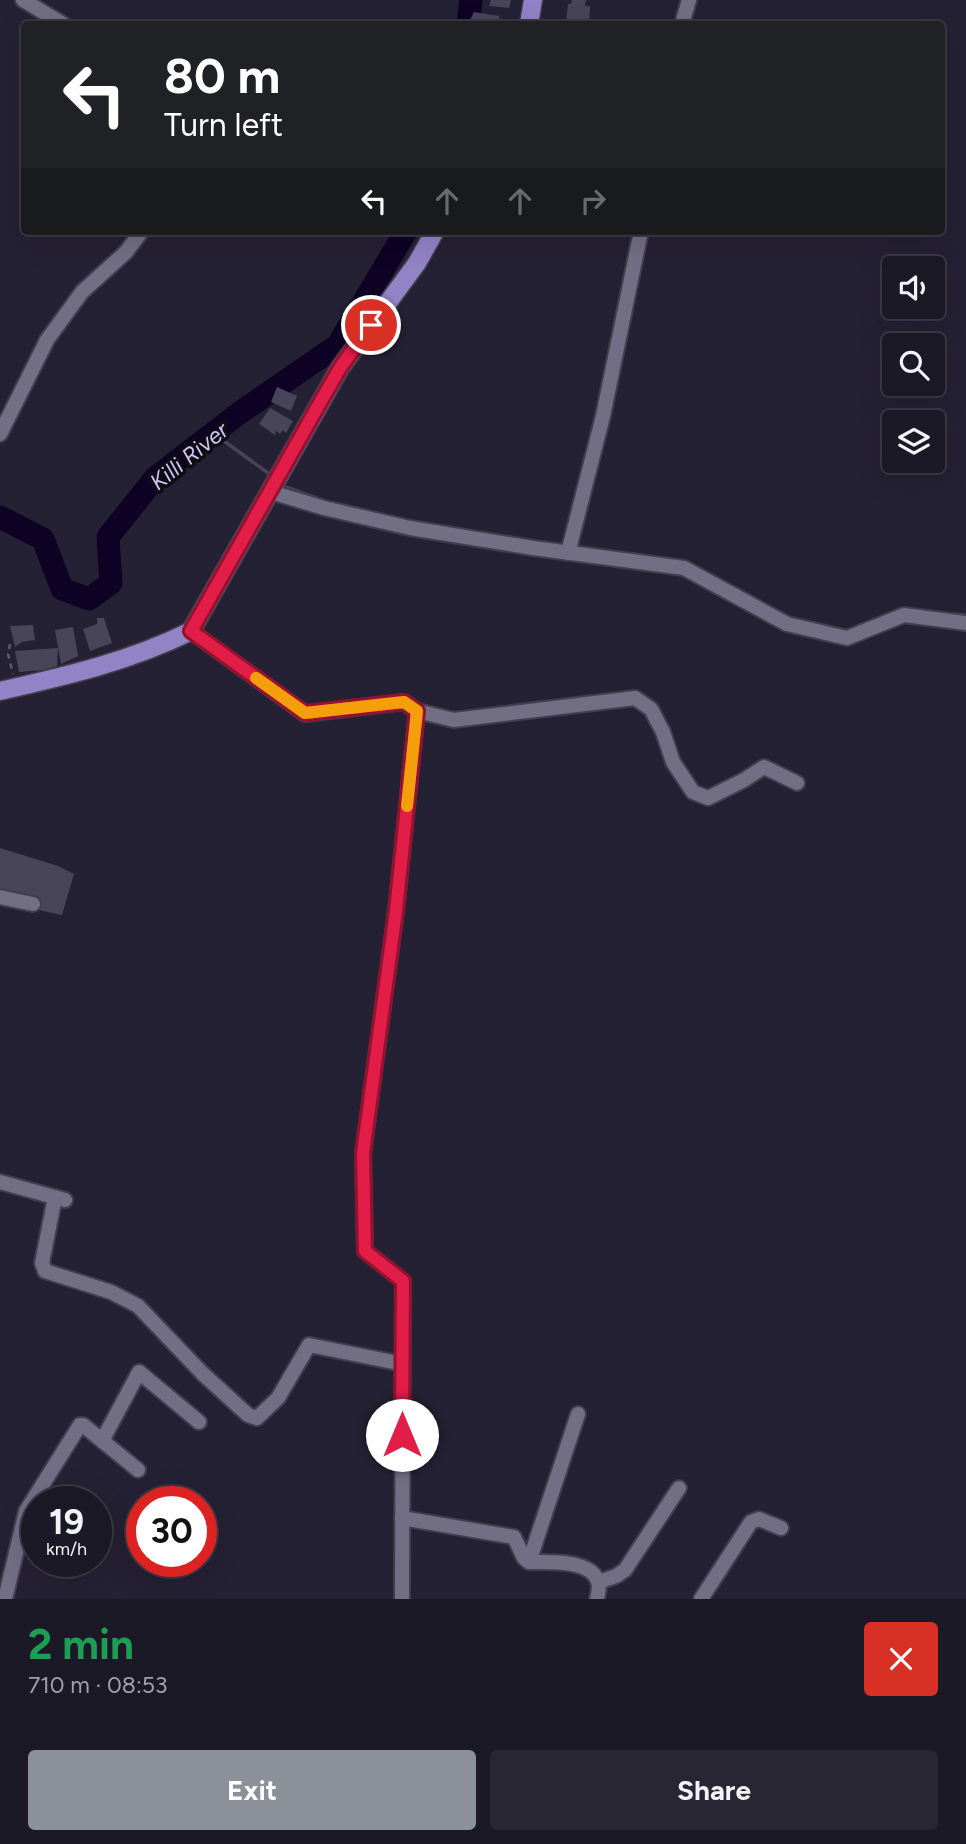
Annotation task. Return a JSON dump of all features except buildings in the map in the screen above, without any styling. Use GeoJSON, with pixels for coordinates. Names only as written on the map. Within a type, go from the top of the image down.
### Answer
{"type":"FeatureCollection","features":[{"type":"Feature","properties":{"kind":"main road"},"geometry":{"type":"LineString","coordinates":[[530,21],[533,0]]}},
{"type":"Feature","properties":{"kind":"main road"},"geometry":{"type":"LineString","coordinates":[[8,690],[90,670],[191,631],[340,368],[417,263],[433,235]]}},
{"type":"Feature","properties":{"kind":"street"},"geometry":{"type":"LineString","coordinates":[[23,0],[57,21]]}},
{"type":"Feature","properties":{"kind":"street"},"geometry":{"type":"LineString","coordinates":[[683,21],[689,0]]}},
{"type":"Feature","properties":{"kind":"street"},"geometry":{"type":"LineString","coordinates":[[0,434],[47,340],[82,292],[126,252],[139,235]]}},
{"type":"Feature","properties":{"kind":"street"},"geometry":{"type":"LineString","coordinates":[[568,553],[603,416],[640,235]]}},
{"type":"Feature","properties":{"kind":"street"},"geometry":{"type":"LineString","coordinates":[[271,492],[324,508],[410,527],[568,553],[684,568],[787,624],[847,638],[904,615],[966,624]]}},
{"type":"Feature","properties":{"kind":"street"},"geometry":{"type":"LineString","coordinates":[[191,631],[305,713],[404,702],[417,711],[454,720],[635,698],[652,709],[673,762],[693,792],[708,798],[764,767],[797,783]]}},
{"type":"Feature","properties":{"kind":"street"},"geometry":{"type":"LineString","coordinates":[[402,1599],[403,1281],[365,1251],[363,1153],[396,911],[417,711]]}},
{"type":"Feature","properties":{"kind":"street"},"geometry":{"type":"LineString","coordinates":[[0,898],[33,904]]}},
{"type":"Feature","properties":{"kind":"street"},"geometry":{"type":"LineString","coordinates":[[0,1182],[60,1199],[42,1263],[45,1271],[111,1292],[138,1306],[203,1374],[248,1415],[257,1418],[278,1398],[309,1345],[402,1364]]}},
{"type":"Feature","properties":{"kind":"street"},"geometry":{"type":"LineString","coordinates":[[102,1441],[139,1372],[199,1422]]}},
{"type":"Feature","properties":{"kind":"street"},"geometry":{"type":"LineString","coordinates":[[529,1562],[578,1414]]}},
{"type":"Feature","properties":{"kind":"street"},"geometry":{"type":"LineString","coordinates":[[5,1599],[26,1511],[80,1425],[138,1470]]}},
{"type":"Feature","properties":{"kind":"street"},"geometry":{"type":"LineString","coordinates":[[598,1582],[625,1570],[679,1488]]}},
{"type":"Feature","properties":{"kind":"street"},"geometry":{"type":"LineString","coordinates":[[402,1518],[514,1537],[524,1558],[529,1562],[562,1562],[584,1567],[594,1574],[598,1582],[597,1599]]}},
{"type":"Feature","properties":{"kind":"street"},"geometry":{"type":"LineString","coordinates":[[701,1599],[751,1522],[759,1519],[781,1528]]}},
{"type":"Feature","properties":{"kind":"path"},"geometry":{"type":"LineString","coordinates":[[8,690],[10,643]]}},
{"type":"Feature","properties":{"kind":"waterway","name":"Killi River"},"geometry":{"type":"LineString","coordinates":[[468,21],[471,0]]}},
{"type":"Feature","properties":{"kind":"waterway","name":"Killi River"},"geometry":{"type":"LineString","coordinates":[[0,517],[43,539],[62,589],[89,599],[111,583],[108,537],[156,477],[238,414],[338,345],[404,235]]}},
{"type":"Feature","properties":{"kind":"waterway"},"geometry":{"type":"LineString","coordinates":[[213,433],[268,473]]}},
{"type":"Feature","properties":{"kind":"waterway"},"geometry":{"type":"LineString","coordinates":[[286,487],[330,503]]}},
{"type":"Feature","properties":{"kind":"waterway"},"geometry":{"type":"LineString","coordinates":[[951,614],[966,615]]}},
{"type":"Feature","properties":{"kind":"slow traffic"},"geometry":{"type":"LineString","coordinates":[[256,678],[305,713],[404,702],[417,711],[407,806]]}},
{"type":"Feature","properties":{"kind":"route"},"geometry":{"type":"LineString","coordinates":[[371,325],[340,368],[191,631],[305,713],[404,702],[417,711],[396,911],[363,1153],[365,1251],[403,1281],[402,1435]]}}]}
